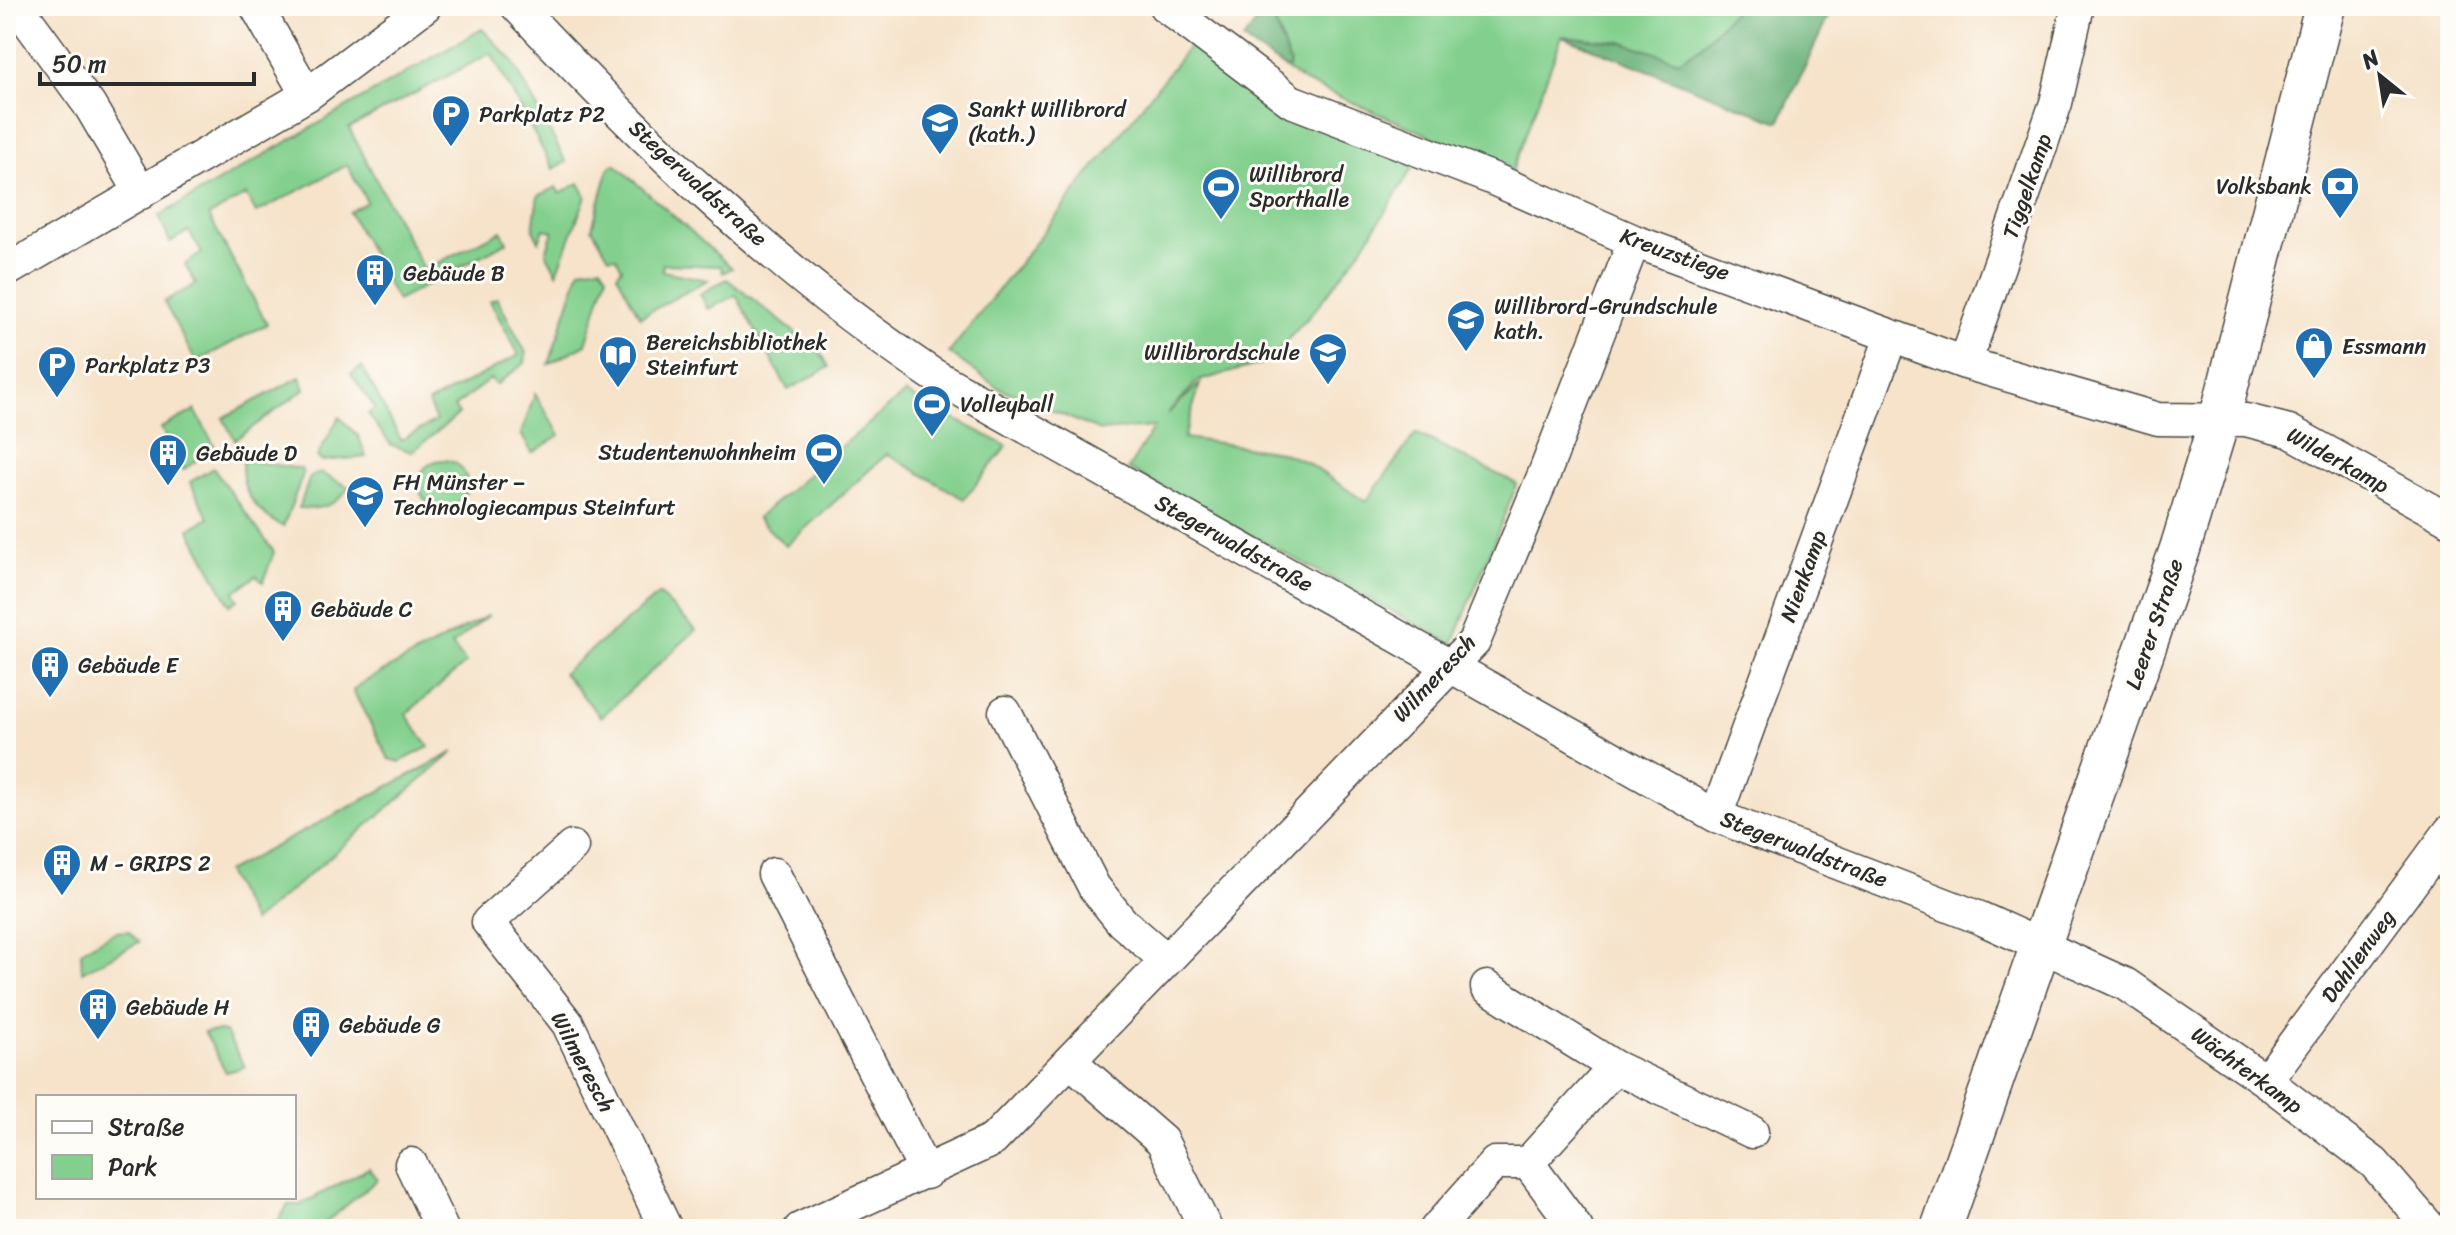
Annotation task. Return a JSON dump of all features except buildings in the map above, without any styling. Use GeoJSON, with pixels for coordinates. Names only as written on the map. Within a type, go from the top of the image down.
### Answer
{"type":"FeatureCollection","features":[{"type":"Feature","properties":{"kind":"street"},"geometry":{"type":"LineString","coordinates":[[17,6],[90,106],[141,193]]}},
{"type":"Feature","properties":{"kind":"street"},"geometry":{"type":"LineString","coordinates":[[256,6],[307,95]]}},
{"type":"Feature","properties":{"kind":"street"},"geometry":{"type":"LineString","coordinates":[[6,271],[307,95],[425,6]]}},
{"type":"Feature","properties":{"kind":"street","name":"Stegerwaldstraße"},"geometry":{"type":"LineString","coordinates":[[517,6],[639,130],[742,225],[907,357],[1716,816],[1980,918],[2038,946]]}},
{"type":"Feature","properties":{"kind":"street","name":"Kreuzstiege"},"geometry":{"type":"LineString","coordinates":[[1165,6],[1291,101],[1491,178],[1634,241],[1739,277],[1965,363],[2158,419],[2219,421]]}},
{"type":"Feature","properties":{"kind":"street","name":"Tiggelkamp"},"geometry":{"type":"LineString","coordinates":[[1965,363],[2056,103],[2078,6]]}},
{"type":"Feature","properties":{"kind":"street","name":"Leerer Straße"},"geometry":{"type":"LineString","coordinates":[[1941,1229],[2038,946],[2155,628],[2219,421],[2325,6]]}},
{"type":"Feature","properties":{"kind":"street","name":"Wilmeresch"},"geometry":{"type":"LineString","coordinates":[[800,1229],[993,1140],[1164,958],[1474,642],[1545,472],[1634,241]]}},
{"type":"Feature","properties":{"kind":"street","name":"Nienkamp"},"geometry":{"type":"LineString","coordinates":[[1716,816],[1891,337]]}},
{"type":"Feature","properties":{"kind":"street","name":"Wilderkamp"},"geometry":{"type":"LineString","coordinates":[[2219,421],[2246,420],[2289,431],[2450,520]]}},
{"type":"Feature","properties":{"kind":"street"},"geometry":{"type":"LineString","coordinates":[[1005,712],[1094,887],[1122,922],[1164,958]]}},
{"type":"Feature","properties":{"kind":"street","name":"Dahlienweg"},"geometry":{"type":"LineString","coordinates":[[2266,1081],[2447,841]]}},
{"type":"Feature","properties":{"kind":"street","name":"Wilmeresch"},"geometry":{"type":"LineString","coordinates":[[572,847],[488,922],[568,1024],[666,1229]]}},
{"type":"Feature","properties":{"kind":"street"},"geometry":{"type":"LineString","coordinates":[[774,874],[926,1173]]}},
{"type":"Feature","properties":{"kind":"street","name":"Wächterkamp"},"geometry":{"type":"LineString","coordinates":[[2038,946],[2125,984],[2266,1081],[2374,1163],[2431,1229]]}},
{"type":"Feature","properties":{"kind":"street"},"geometry":{"type":"LineString","coordinates":[[1487,987],[1615,1067],[1752,1132]]}},
{"type":"Feature","properties":{"kind":"street"},"geometry":{"type":"LineString","coordinates":[[1070,1061],[1162,1141],[1206,1229]]}},
{"type":"Feature","properties":{"kind":"street"},"geometry":{"type":"LineString","coordinates":[[1436,1229],[1495,1163],[1528,1163],[1615,1067]]}},
{"type":"Feature","properties":{"kind":"street"},"geometry":{"type":"LineString","coordinates":[[1528,1163],[1577,1229]]}},
{"type":"Feature","properties":{"kind":"street"},"geometry":{"type":"LineString","coordinates":[[411,1164],[442,1229]]}},
{"type":"Feature","properties":{"kind":"green space"},"geometry":{"type":"Polygon","coordinates":[[[1239,6],[1833,6],[1779,122],[1562,36],[1512,171],[1305,82],[1243,40],[1258,20],[1239,6]]]}},
{"type":"Feature","properties":{"kind":"green space"},"geometry":{"type":"Polygon","coordinates":[[[1239,6],[1267,6],[1271,11],[1290,64],[1288,70],[1243,40],[1258,20],[1239,6]]]}},
{"type":"Feature","properties":{"kind":"green space"},"geometry":{"type":"Polygon","coordinates":[[[1738,6],[1808,6],[1829,15],[1779,122],[1562,36],[1623,42],[1679,61],[1701,46],[1738,6]]]}},
{"type":"Feature","properties":{"kind":"green space"},"geometry":{"type":"Polygon","coordinates":[[[482,29],[512,60],[566,162],[553,169],[491,53],[349,128],[424,270],[501,231],[507,242],[397,301],[349,212],[367,202],[347,165],[256,213],[246,195],[209,216],[267,324],[196,362],[164,302],[196,284],[185,264],[202,253],[189,231],[170,242],[159,216],[482,29]]]}},
{"type":"Feature","properties":{"kind":"green space"},"geometry":{"type":"Polygon","coordinates":[[[1190,45],[1285,111],[1417,161],[1363,247],[1314,311],[1267,362],[1198,381],[1167,414],[1200,384],[1184,438],[1280,452],[1306,462],[1366,502],[1416,433],[1517,484],[1453,644],[1128,469],[1154,427],[1100,431],[997,387],[949,353],[1190,45]]]}},
{"type":"Feature","properties":{"kind":"green space"},"geometry":{"type":"Polygon","coordinates":[[[615,164],[732,268],[723,273],[721,266],[663,264],[662,271],[708,280],[640,317],[617,274],[622,268],[616,257],[609,257],[592,228],[609,168],[615,164]]]}},
{"type":"Feature","properties":{"kind":"green space"},"geometry":{"type":"Polygon","coordinates":[[[579,183],[586,196],[557,273],[546,253],[553,231],[544,229],[539,241],[533,229],[538,196],[556,187],[560,194],[579,183]]]}},
{"type":"Feature","properties":{"kind":"green space"},"geometry":{"type":"Polygon","coordinates":[[[601,266],[607,275],[586,344],[549,364],[580,269],[601,266]]]}},
{"type":"Feature","properties":{"kind":"green space"},"geometry":{"type":"Polygon","coordinates":[[[727,279],[821,353],[829,367],[788,390],[736,295],[708,309],[700,294],[727,279]]]}},
{"type":"Feature","properties":{"kind":"green space"},"geometry":{"type":"Polygon","coordinates":[[[497,298],[526,353],[525,363],[496,385],[490,379],[454,407],[459,414],[412,452],[391,445],[368,414],[375,408],[351,374],[362,367],[401,440],[436,421],[428,403],[519,355],[490,301],[497,298]]]}},
{"type":"Feature","properties":{"kind":"green space"},"geometry":{"type":"Polygon","coordinates":[[[300,377],[305,389],[235,440],[223,418],[300,377]]]}},
{"type":"Feature","properties":{"kind":"green space"},"geometry":{"type":"Polygon","coordinates":[[[905,393],[1007,446],[964,499],[887,454],[786,546],[757,518],[905,393]]]}},
{"type":"Feature","properties":{"kind":"green space"},"geometry":{"type":"Polygon","coordinates":[[[535,394],[560,435],[532,453],[521,434],[535,394]]]}},
{"type":"Feature","properties":{"kind":"green space"},"geometry":{"type":"Polygon","coordinates":[[[195,410],[215,447],[183,470],[161,428],[195,410]]]}},
{"type":"Feature","properties":{"kind":"green space"},"geometry":{"type":"Polygon","coordinates":[[[339,417],[359,437],[366,457],[321,461],[317,457],[339,417]]]}},
{"type":"Feature","properties":{"kind":"green space"},"geometry":{"type":"Polygon","coordinates":[[[243,460],[301,469],[303,474],[283,527],[252,500],[244,482],[243,460]]]}},
{"type":"Feature","properties":{"kind":"green space"},"geometry":{"type":"Polygon","coordinates":[[[443,460],[460,467],[467,484],[460,501],[443,508],[426,501],[419,484],[426,467],[443,460]]]}},
{"type":"Feature","properties":{"kind":"green space"},"geometry":{"type":"Polygon","coordinates":[[[213,468],[274,552],[263,582],[256,576],[234,592],[238,600],[230,605],[189,529],[209,518],[190,482],[213,468]]]}},
{"type":"Feature","properties":{"kind":"green space"},"geometry":{"type":"Polygon","coordinates":[[[320,473],[349,487],[339,499],[327,505],[299,508],[310,477],[320,473]]]}},
{"type":"Feature","properties":{"kind":"green space"},"geometry":{"type":"Polygon","coordinates":[[[659,594],[696,630],[601,717],[563,673],[659,594]]]}},
{"type":"Feature","properties":{"kind":"green space"},"geometry":{"type":"Polygon","coordinates":[[[489,615],[452,645],[466,663],[406,714],[429,747],[400,762],[389,759],[353,691],[360,684],[489,615]]]}},
{"type":"Feature","properties":{"kind":"green space"},"geometry":{"type":"Polygon","coordinates":[[[454,752],[253,922],[226,872],[454,752]]]}},
{"type":"Feature","properties":{"kind":"green space"},"geometry":{"type":"Polygon","coordinates":[[[128,931],[139,942],[82,972],[81,951],[115,932],[128,931]]]}},
{"type":"Feature","properties":{"kind":"green space"},"geometry":{"type":"Polygon","coordinates":[[[204,1032],[226,1033],[245,1067],[226,1072],[204,1032]]]}},
{"type":"Feature","properties":{"kind":"green space"},"geometry":{"type":"Polygon","coordinates":[[[369,1168],[378,1179],[318,1229],[273,1229],[288,1205],[300,1205],[369,1168]]]}},
{"type":"Feature","properties":{"kind":"place","name":"Parkplatz P2"},"geometry":{"type":"Point","coordinates":[451,148]}},
{"type":"Feature","properties":{"kind":"place","name":"Sankt Willibrord (kath.)"},"geometry":{"type":"Point","coordinates":[940,156]}},
{"type":"Feature","properties":{"kind":"place","name":"Volksbank"},"geometry":{"type":"Point","coordinates":[2340,220]}},
{"type":"Feature","properties":{"kind":"place","name":"Willibrord Sporthalle"},"geometry":{"type":"Point","coordinates":[1221,221]}},
{"type":"Feature","properties":{"kind":"place","name":"Gebäude B"},"geometry":{"type":"Point","coordinates":[375,307]}},
{"type":"Feature","properties":{"kind":"place","name":"Willibrord-Grundschule kath."},"geometry":{"type":"Point","coordinates":[1466,353]}},
{"type":"Feature","properties":{"kind":"place","name":"Essmann"},"geometry":{"type":"Point","coordinates":[2314,380]}},
{"type":"Feature","properties":{"kind":"place","name":"Willibrordschule"},"geometry":{"type":"Point","coordinates":[1328,386]}},
{"type":"Feature","properties":{"kind":"place","name":"Bereichsbibliothek Steinfurt"},"geometry":{"type":"Point","coordinates":[618,389]}},
{"type":"Feature","properties":{"kind":"place","name":"Parkplatz P3"},"geometry":{"type":"Point","coordinates":[57,399]}},
{"type":"Feature","properties":{"kind":"place","name":"Volleyball"},"geometry":{"type":"Point","coordinates":[932,438]}},
{"type":"Feature","properties":{"kind":"place","name":"Studentenwohnheim"},"geometry":{"type":"Point","coordinates":[824,486]}},
{"type":"Feature","properties":{"kind":"place","name":"Gebäude D"},"geometry":{"type":"Point","coordinates":[168,487]}},
{"type":"Feature","properties":{"kind":"place","name":"FH Münster – Technologiecampus Steinfurt"},"geometry":{"type":"Point","coordinates":[365,529]}},
{"type":"Feature","properties":{"kind":"place","name":"Gebäude C"},"geometry":{"type":"Point","coordinates":[283,643]}},
{"type":"Feature","properties":{"kind":"place","name":"Gebäude E"},"geometry":{"type":"Point","coordinates":[50,699]}},
{"type":"Feature","properties":{"kind":"place","name":"M - GRIPS 2"},"geometry":{"type":"Point","coordinates":[62,897]}},
{"type":"Feature","properties":{"kind":"place","name":"Gebäude H"},"geometry":{"type":"Point","coordinates":[98,1041]}},
{"type":"Feature","properties":{"kind":"place","name":"Gebäude G"},"geometry":{"type":"Point","coordinates":[311,1059]}}]}
